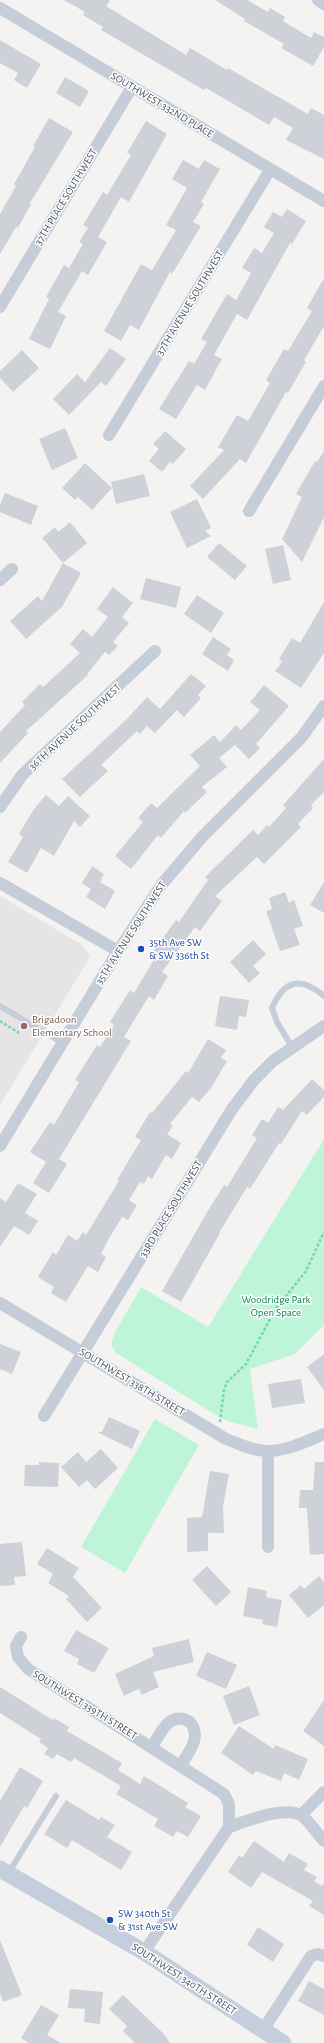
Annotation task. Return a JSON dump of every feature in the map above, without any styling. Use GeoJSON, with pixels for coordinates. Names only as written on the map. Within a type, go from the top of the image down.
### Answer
{"type":"FeatureCollection","features":[{"type":"Feature","properties":{"kind":"main road","name":"SOUTHWEST 340TH STREET"},"geometry":{"type":"LineString","coordinates":[[4,1871],[144,1952],[283,2043]]}},
{"type":"Feature","properties":{"kind":"street"},"geometry":{"type":"LineString","coordinates":[[318,0],[324,4]]}},
{"type":"Feature","properties":{"kind":"street","name":"SOUTHWEST 332ND PLACE"},"geometry":{"type":"LineString","coordinates":[[0,8],[324,201]]}},
{"type":"Feature","properties":{"kind":"street","name":"37TH PLACE SOUTHWEST"},"geometry":{"type":"LineString","coordinates":[[0,307],[132,87]]}},
{"type":"Feature","properties":{"kind":"street","name":"37TH AVENUE SOUTHWEST"},"geometry":{"type":"LineString","coordinates":[[109,435],[270,170]]}},
{"type":"Feature","properties":{"kind":"street"},"geometry":{"type":"LineString","coordinates":[[249,511],[324,386]]}},
{"type":"Feature","properties":{"kind":"street"},"geometry":{"type":"LineString","coordinates":[[0,580],[12,569]]}},
{"type":"Feature","properties":{"kind":"street","name":"36TH AVENUE SOUTHWEST"},"geometry":{"type":"LineString","coordinates":[[0,807],[22,775],[156,651]]}},
{"type":"Feature","properties":{"kind":"street","name":"35TH AVENUE SOUTHWEST"},"geometry":{"type":"LineString","coordinates":[[0,1146],[118,951],[162,884],[203,836],[302,736],[324,706]]}},
{"type":"Feature","properties":{"kind":"street"},"geometry":{"type":"LineString","coordinates":[[0,883],[118,951]]}},
{"type":"Feature","properties":{"kind":"street","name":"33RD PLACE SOUTHWEST"},"geometry":{"type":"LineString","coordinates":[[44,1416],[84,1353],[232,1109],[254,1080],[273,1061],[324,1026]]}},
{"type":"Feature","properties":{"kind":"street","name":"SOUTHWEST 338TH STREET"},"geometry":{"type":"LineString","coordinates":[[0,1303],[219,1435],[247,1447],[268,1451]]}},
{"type":"Feature","properties":{"kind":"street"},"geometry":{"type":"LineString","coordinates":[[268,1547],[268,1451],[294,1446],[324,1434]]}},
{"type":"Feature","properties":{"kind":"street","name":"SOUTHWEST 339TH STREET"},"geometry":{"type":"LineString","coordinates":[[21,1637],[16,1646],[18,1657],[28,1669],[181,1765],[224,1794],[228,1804],[229,1827]]}},
{"type":"Feature","properties":{"kind":"street"},"geometry":{"type":"LineString","coordinates":[[152,1747],[169,1722],[180,1718],[190,1722],[196,1732],[196,1738],[181,1765]]}},
{"type":"Feature","properties":{"kind":"street"},"geometry":{"type":"LineString","coordinates":[[301,1815],[324,1792]]}},
{"type":"Feature","properties":{"kind":"street"},"geometry":{"type":"LineString","coordinates":[[144,1952],[229,1827],[258,1817],[280,1812],[301,1815],[324,1841]]}},
{"type":"Feature","properties":{"kind":"street"},"geometry":{"type":"LineString","coordinates":[[263,2030],[311,1956],[318,1954],[324,1956]]}},
{"type":"Feature","properties":{"kind":"lane"},"geometry":{"type":"LineString","coordinates":[[292,1047],[277,1022],[272,1008],[276,998],[284,989],[293,983],[301,983],[314,987],[324,996]]}},
{"type":"Feature","properties":{"kind":"lane"},"geometry":{"type":"LineString","coordinates":[[0,1006],[63,1042]]}},
{"type":"Feature","properties":{"kind":"lane"},"geometry":{"type":"LineString","coordinates":[[4,1871],[56,1796]]}},
{"type":"Feature","properties":{"kind":"path"},"geometry":{"type":"LineString","coordinates":[[0,1022],[19,1033]]}},
{"type":"Feature","properties":{"kind":"path"},"geometry":{"type":"LineString","coordinates":[[219,1435],[224,1390],[227,1382],[246,1364],[275,1310],[306,1271],[324,1232]]}},
{"type":"Feature","properties":{"kind":"shaded area","name":"Brigadoon Elementary School"},"geometry":{"type":"Polygon","coordinates":[[[0,896],[81,944],[90,957],[0,1105],[0,896]]]}},
{"type":"Feature","properties":{"kind":"green space","name":"Woodridge Park Open Space"},"geometry":{"type":"Polygon","coordinates":[[[324,1139],[324,1325],[295,1354],[250,1369],[258,1429],[230,1422],[214,1414],[116,1353],[111,1345],[114,1334],[141,1287],[208,1327],[324,1139]]]}},
{"type":"Feature","properties":{"kind":"green space"},"geometry":{"type":"Polygon","coordinates":[[[155,1419],[199,1445],[125,1573],[81,1547],[155,1419]]]}},
{"type":"Feature","properties":{"kind":"building"},"geometry":{"type":"Polygon","coordinates":[[[64,0],[110,0],[106,6],[186,55],[190,48],[308,114],[311,108],[324,115],[324,159],[286,140],[293,128],[274,117],[269,125],[206,88],[204,90],[101,30],[103,27],[83,15],[85,12],[64,0]]]}},
{"type":"Feature","properties":{"kind":"building"},"geometry":{"type":"Polygon","coordinates":[[[215,0],[247,0],[268,12],[270,8],[285,17],[283,21],[311,38],[314,32],[324,37],[324,47],[313,66],[281,48],[284,44],[244,21],[245,19],[215,0]]]}},
{"type":"Feature","properties":{"kind":"building"},"geometry":{"type":"Polygon","coordinates":[[[0,40],[41,64],[27,88],[14,80],[18,73],[0,63],[0,40]]]}},
{"type":"Feature","properties":{"kind":"building"},"geometry":{"type":"Polygon","coordinates":[[[65,77],[89,91],[80,107],[56,93],[65,77]]]}},
{"type":"Feature","properties":{"kind":"building"},"geometry":{"type":"Polygon","coordinates":[[[49,118],[73,132],[30,203],[31,204],[18,228],[16,227],[0,254],[0,214],[16,186],[14,184],[35,147],[33,146],[49,118]]]}},
{"type":"Feature","properties":{"kind":"building"},"geometry":{"type":"Polygon","coordinates":[[[146,121],[167,134],[129,202],[121,197],[98,237],[107,242],[88,275],[82,271],[58,312],[66,316],[50,349],[29,339],[49,299],[46,297],[64,265],[69,268],[83,244],[79,242],[88,228],[83,225],[103,192],[107,195],[131,155],[127,153],[146,121]]]}},
{"type":"Feature","properties":{"kind":"building"},"geometry":{"type":"Polygon","coordinates":[[[183,160],[199,169],[204,160],[220,169],[201,202],[204,204],[193,222],[201,226],[172,274],[170,272],[139,330],[130,325],[121,341],[104,331],[141,264],[152,270],[176,230],[166,225],[187,188],[172,179],[183,160]]]}},
{"type":"Feature","properties":{"kind":"building"},"geometry":{"type":"Polygon","coordinates":[[[287,209],[306,221],[292,244],[290,243],[247,320],[237,314],[214,355],[222,359],[205,390],[197,385],[176,419],[159,409],[189,361],[194,364],[207,342],[201,339],[227,294],[236,300],[251,273],[242,268],[254,248],[262,253],[274,233],[264,227],[273,212],[282,217],[287,209]]]}},
{"type":"Feature","properties":{"kind":"building"},"geometry":{"type":"Polygon","coordinates":[[[324,278],[324,326],[304,360],[306,362],[288,393],[286,392],[246,463],[240,459],[203,499],[190,486],[224,450],[218,447],[237,415],[248,421],[270,383],[266,380],[284,349],[288,351],[312,311],[307,308],[324,278]]]}},
{"type":"Feature","properties":{"kind":"building"},"geometry":{"type":"Polygon","coordinates":[[[110,348],[126,359],[106,386],[101,382],[69,415],[53,399],[77,374],[85,382],[110,348]]]}},
{"type":"Feature","properties":{"kind":"building"},"geometry":{"type":"Polygon","coordinates":[[[22,350],[39,368],[13,392],[0,378],[0,371],[22,350]]]}},
{"type":"Feature","properties":{"kind":"building"},"geometry":{"type":"Polygon","coordinates":[[[65,428],[78,458],[52,470],[39,439],[65,428]]]}},
{"type":"Feature","properties":{"kind":"building"},"geometry":{"type":"Polygon","coordinates":[[[165,431],[186,449],[173,464],[170,462],[162,472],[149,461],[159,449],[153,444],[165,431]]]}},
{"type":"Feature","properties":{"kind":"building"},"geometry":{"type":"Polygon","coordinates":[[[324,451],[324,517],[302,562],[282,539],[302,497],[296,494],[315,461],[317,462],[324,451]]]}},
{"type":"Feature","properties":{"kind":"building"},"geometry":{"type":"Polygon","coordinates":[[[85,463],[112,488],[92,510],[78,497],[75,500],[62,488],[85,463]]]}},
{"type":"Feature","properties":{"kind":"building"},"geometry":{"type":"Polygon","coordinates":[[[144,474],[150,496],[116,504],[111,482],[144,474]]]}},
{"type":"Feature","properties":{"kind":"building"},"geometry":{"type":"Polygon","coordinates":[[[5,493],[38,506],[31,525],[0,512],[0,505],[5,493]]]}},
{"type":"Feature","properties":{"kind":"building"},"geometry":{"type":"Polygon","coordinates":[[[197,499],[211,528],[205,531],[211,536],[187,548],[170,512],[197,499]]]}},
{"type":"Feature","properties":{"kind":"building"},"geometry":{"type":"Polygon","coordinates":[[[70,522],[87,543],[63,563],[42,538],[55,527],[58,532],[70,522]]]}},
{"type":"Feature","properties":{"kind":"building"},"geometry":{"type":"Polygon","coordinates":[[[219,543],[247,566],[235,580],[207,557],[219,543]]]}},
{"type":"Feature","properties":{"kind":"building"},"geometry":{"type":"Polygon","coordinates":[[[283,545],[291,580],[273,584],[265,549],[283,545]]]}},
{"type":"Feature","properties":{"kind":"building"},"geometry":{"type":"Polygon","coordinates":[[[63,563],[81,573],[62,607],[26,639],[10,621],[38,596],[42,601],[63,563]]]}},
{"type":"Feature","properties":{"kind":"building"},"geometry":{"type":"Polygon","coordinates":[[[146,578],[181,587],[176,608],[140,599],[146,578]]]}},
{"type":"Feature","properties":{"kind":"building"},"geometry":{"type":"Polygon","coordinates":[[[113,587],[133,603],[122,617],[129,623],[113,642],[118,646],[109,655],[105,652],[87,674],[88,675],[26,731],[28,733],[0,763],[0,732],[25,705],[22,702],[40,684],[43,687],[80,653],[70,644],[83,629],[92,637],[108,617],[97,609],[113,587]]]}},
{"type":"Feature","properties":{"kind":"building"},"geometry":{"type":"Polygon","coordinates":[[[197,595],[224,613],[211,633],[184,614],[197,595]]]}},
{"type":"Feature","properties":{"kind":"building"},"geometry":{"type":"Polygon","coordinates":[[[324,602],[324,653],[301,688],[275,671],[282,662],[279,659],[292,638],[300,643],[324,602]]]}},
{"type":"Feature","properties":{"kind":"building"},"geometry":{"type":"Polygon","coordinates":[[[213,637],[231,649],[227,655],[234,660],[228,671],[202,654],[213,637]]]}},
{"type":"Feature","properties":{"kind":"building"},"geometry":{"type":"Polygon","coordinates":[[[191,674],[206,686],[198,695],[201,698],[184,717],[177,710],[155,733],[147,726],[140,734],[137,731],[101,765],[108,771],[80,797],[62,779],[126,720],[147,697],[160,709],[191,674]]]}},
{"type":"Feature","properties":{"kind":"building"},"geometry":{"type":"Polygon","coordinates":[[[264,685],[289,706],[256,744],[260,748],[249,759],[235,745],[219,758],[227,767],[202,787],[207,792],[185,813],[184,811],[161,838],[158,835],[131,869],[115,856],[143,822],[138,818],[151,803],[157,808],[200,766],[190,755],[214,735],[220,742],[236,725],[241,730],[260,710],[250,702],[264,685]]]}},
{"type":"Feature","properties":{"kind":"building"},"geometry":{"type":"Polygon","coordinates":[[[324,759],[324,792],[311,805],[313,808],[298,824],[301,827],[264,864],[257,857],[215,896],[222,901],[200,931],[195,927],[162,972],[168,976],[154,1000],[149,996],[124,1037],[131,1041],[59,1159],[67,1164],[49,1193],[33,1183],[46,1162],[30,1152],[50,1122],[54,1125],[79,1082],[75,1080],[97,1045],[100,1047],[114,1025],[110,1022],[130,990],[134,993],[158,953],[154,950],[176,920],[179,922],[208,880],[205,877],[253,830],[258,835],[267,825],[269,827],[286,808],[283,805],[324,759]]]}},
{"type":"Feature","properties":{"kind":"building"},"geometry":{"type":"Polygon","coordinates":[[[46,795],[59,806],[68,796],[90,816],[80,827],[74,821],[54,856],[41,848],[27,873],[8,862],[23,837],[19,834],[34,809],[46,795]]]}},
{"type":"Feature","properties":{"kind":"building"},"geometry":{"type":"Polygon","coordinates":[[[92,866],[104,874],[100,882],[115,891],[105,909],[86,897],[91,889],[82,883],[92,866]]]}},
{"type":"Feature","properties":{"kind":"building"},"geometry":{"type":"Polygon","coordinates":[[[324,882],[324,913],[310,905],[324,882]]]}},
{"type":"Feature","properties":{"kind":"building"},"geometry":{"type":"Polygon","coordinates":[[[285,892],[289,903],[294,900],[303,926],[294,929],[300,945],[280,951],[266,911],[272,909],[269,898],[285,892]]]}},
{"type":"Feature","properties":{"kind":"building"},"geometry":{"type":"Polygon","coordinates":[[[253,940],[266,954],[253,966],[260,973],[249,983],[230,962],[253,940]]]}},
{"type":"Feature","properties":{"kind":"building"},"geometry":{"type":"Polygon","coordinates":[[[220,996],[249,1000],[246,1017],[239,1016],[237,1030],[215,1026],[220,996]]]}},
{"type":"Feature","properties":{"kind":"building"},"geometry":{"type":"Polygon","coordinates":[[[208,1039],[226,1050],[221,1058],[227,1061],[211,1088],[199,1102],[192,1097],[170,1124],[173,1126],[167,1134],[181,1143],[172,1159],[166,1155],[152,1179],[148,1176],[144,1184],[140,1182],[129,1200],[137,1205],[128,1220],[122,1217],[108,1240],[101,1254],[106,1257],[98,1272],[88,1266],[66,1302],[51,1293],[54,1287],[38,1277],[53,1252],[56,1255],[68,1235],[77,1241],[83,1232],[86,1235],[119,1181],[117,1180],[141,1140],[135,1137],[150,1112],[152,1113],[186,1071],[188,1073],[208,1039]]]}},
{"type":"Feature","properties":{"kind":"building"},"geometry":{"type":"Polygon","coordinates":[[[312,1079],[324,1090],[324,1097],[307,1115],[302,1111],[281,1144],[279,1143],[250,1189],[247,1187],[219,1233],[181,1302],[162,1291],[224,1185],[227,1187],[257,1138],[252,1135],[262,1119],[268,1123],[278,1107],[283,1110],[312,1079]]]}},
{"type":"Feature","properties":{"kind":"building"},"geometry":{"type":"Polygon","coordinates":[[[18,1183],[37,1194],[25,1213],[38,1221],[29,1235],[14,1226],[0,1247],[0,1198],[6,1202],[18,1183]]]}},
{"type":"Feature","properties":{"kind":"building"},"geometry":{"type":"Polygon","coordinates":[[[0,1344],[21,1352],[12,1374],[0,1369],[0,1344]]]}},
{"type":"Feature","properties":{"kind":"building"},"geometry":{"type":"Polygon","coordinates":[[[324,1354],[324,1390],[307,1367],[324,1354]]]}},
{"type":"Feature","properties":{"kind":"building"},"geometry":{"type":"Polygon","coordinates":[[[301,1379],[305,1403],[272,1408],[268,1384],[301,1379]]]}},
{"type":"Feature","properties":{"kind":"building"},"geometry":{"type":"Polygon","coordinates":[[[109,1417],[140,1431],[132,1449],[97,1432],[102,1432],[109,1417]]]}},
{"type":"Feature","properties":{"kind":"building"},"geometry":{"type":"Polygon","coordinates":[[[101,1449],[118,1468],[95,1489],[87,1480],[79,1487],[61,1467],[78,1452],[86,1462],[101,1449]]]}},
{"type":"Feature","properties":{"kind":"building"},"geometry":{"type":"Polygon","coordinates":[[[39,1462],[59,1463],[58,1487],[24,1486],[25,1465],[39,1465],[39,1462]]]}},
{"type":"Feature","properties":{"kind":"building"},"geometry":{"type":"Polygon","coordinates":[[[315,1462],[324,1462],[324,1554],[310,1555],[307,1508],[299,1508],[300,1490],[313,1490],[315,1462]]]}},
{"type":"Feature","properties":{"kind":"building"},"geometry":{"type":"Polygon","coordinates":[[[210,1471],[229,1474],[223,1506],[224,1533],[208,1533],[208,1551],[187,1552],[187,1518],[202,1517],[210,1471]]]}},
{"type":"Feature","properties":{"kind":"building"},"geometry":{"type":"Polygon","coordinates":[[[22,1542],[26,1576],[14,1577],[15,1585],[0,1586],[0,1544],[22,1542]]]}},
{"type":"Feature","properties":{"kind":"building"},"geometry":{"type":"Polygon","coordinates":[[[47,1548],[79,1568],[73,1577],[102,1608],[87,1622],[66,1599],[69,1596],[48,1583],[53,1574],[37,1564],[47,1548]]]}},
{"type":"Feature","properties":{"kind":"building"},"geometry":{"type":"Polygon","coordinates":[[[207,1566],[231,1592],[216,1606],[192,1580],[207,1566]]]}},
{"type":"Feature","properties":{"kind":"building"},"geometry":{"type":"Polygon","coordinates":[[[319,1576],[324,1582],[324,1605],[308,1618],[289,1595],[301,1585],[304,1589],[319,1576]]]}},
{"type":"Feature","properties":{"kind":"building"},"geometry":{"type":"Polygon","coordinates":[[[248,1587],[267,1591],[266,1597],[282,1600],[277,1627],[262,1624],[263,1620],[243,1616],[248,1587]]]}},
{"type":"Feature","properties":{"kind":"building"},"geometry":{"type":"Polygon","coordinates":[[[76,1630],[109,1648],[94,1673],[77,1664],[79,1659],[64,1651],[76,1630]]]}},
{"type":"Feature","properties":{"kind":"building"},"geometry":{"type":"Polygon","coordinates":[[[189,1639],[194,1662],[153,1672],[159,1687],[142,1695],[139,1689],[124,1696],[115,1674],[154,1656],[152,1648],[189,1639]]]}},
{"type":"Feature","properties":{"kind":"building"},"geometry":{"type":"Polygon","coordinates":[[[207,1652],[237,1665],[226,1689],[196,1676],[207,1652]]]}},
{"type":"Feature","properties":{"kind":"building"},"geometry":{"type":"Polygon","coordinates":[[[249,1686],[260,1715],[234,1725],[223,1696],[249,1686]]]}},
{"type":"Feature","properties":{"kind":"building"},"geometry":{"type":"Polygon","coordinates":[[[0,1687],[53,1720],[54,1718],[69,1727],[67,1731],[122,1763],[118,1770],[140,1784],[144,1776],[188,1803],[185,1807],[201,1816],[188,1837],[177,1831],[173,1837],[154,1826],[158,1819],[116,1794],[121,1786],[74,1758],[71,1762],[57,1754],[53,1759],[44,1754],[48,1748],[39,1742],[41,1739],[0,1713],[0,1687]]]}},
{"type":"Feature","properties":{"kind":"building"},"geometry":{"type":"Polygon","coordinates":[[[324,1700],[324,1746],[303,1731],[324,1700]]]}},
{"type":"Feature","properties":{"kind":"building"},"geometry":{"type":"Polygon","coordinates":[[[239,1726],[274,1749],[275,1745],[308,1759],[299,1780],[284,1773],[281,1781],[256,1771],[253,1775],[221,1753],[239,1726]]]}},
{"type":"Feature","properties":{"kind":"building"},"geometry":{"type":"Polygon","coordinates":[[[20,1767],[43,1781],[27,1808],[24,1806],[0,1847],[0,1801],[20,1767]]]}},
{"type":"Feature","properties":{"kind":"building"},"geometry":{"type":"Polygon","coordinates":[[[66,1800],[99,1820],[101,1817],[115,1825],[107,1837],[132,1852],[121,1870],[72,1840],[67,1848],[44,1834],[66,1800]]]}},
{"type":"Feature","properties":{"kind":"building"},"geometry":{"type":"Polygon","coordinates":[[[254,1841],[284,1862],[289,1853],[308,1864],[304,1870],[317,1877],[314,1881],[322,1886],[324,1883],[324,1915],[309,1906],[313,1901],[262,1872],[251,1888],[228,1872],[239,1855],[242,1858],[254,1841]]]}},
{"type":"Feature","properties":{"kind":"building"},"geometry":{"type":"Polygon","coordinates":[[[258,1927],[284,1944],[273,1962],[247,1945],[258,1927]]]}},
{"type":"Feature","properties":{"kind":"building"},"geometry":{"type":"Polygon","coordinates":[[[0,1940],[22,1995],[3,2002],[0,1993],[0,1940]]]}},
{"type":"Feature","properties":{"kind":"building"},"geometry":{"type":"Polygon","coordinates":[[[309,1981],[324,1989],[324,2015],[298,2001],[309,1981]]]}},
{"type":"Feature","properties":{"kind":"building"},"geometry":{"type":"Polygon","coordinates":[[[70,1989],[103,1992],[100,2024],[84,2022],[85,2009],[68,2008],[70,1989]]]}},
{"type":"Feature","properties":{"kind":"building"},"geometry":{"type":"Polygon","coordinates":[[[123,1995],[164,2034],[170,2043],[135,2043],[123,2031],[127,2026],[109,2009],[123,1995]]]}},
{"type":"Feature","properties":{"kind":"building"},"geometry":{"type":"Polygon","coordinates":[[[41,2005],[59,2015],[47,2035],[61,2043],[29,2043],[21,2038],[41,2005]]]}},
{"type":"Feature","properties":{"kind":"place","name":"35th Ave SW & SW 336th St"},"geometry":{"type":"Point","coordinates":[141,949]}},
{"type":"Feature","properties":{"kind":"place","name":"Brigadoon Elementary School"},"geometry":{"type":"Point","coordinates":[24,1026]}},
{"type":"Feature","properties":{"kind":"place","name":"SW 340th St & 31st Ave SW"},"geometry":{"type":"Point","coordinates":[110,1920]}}]}
